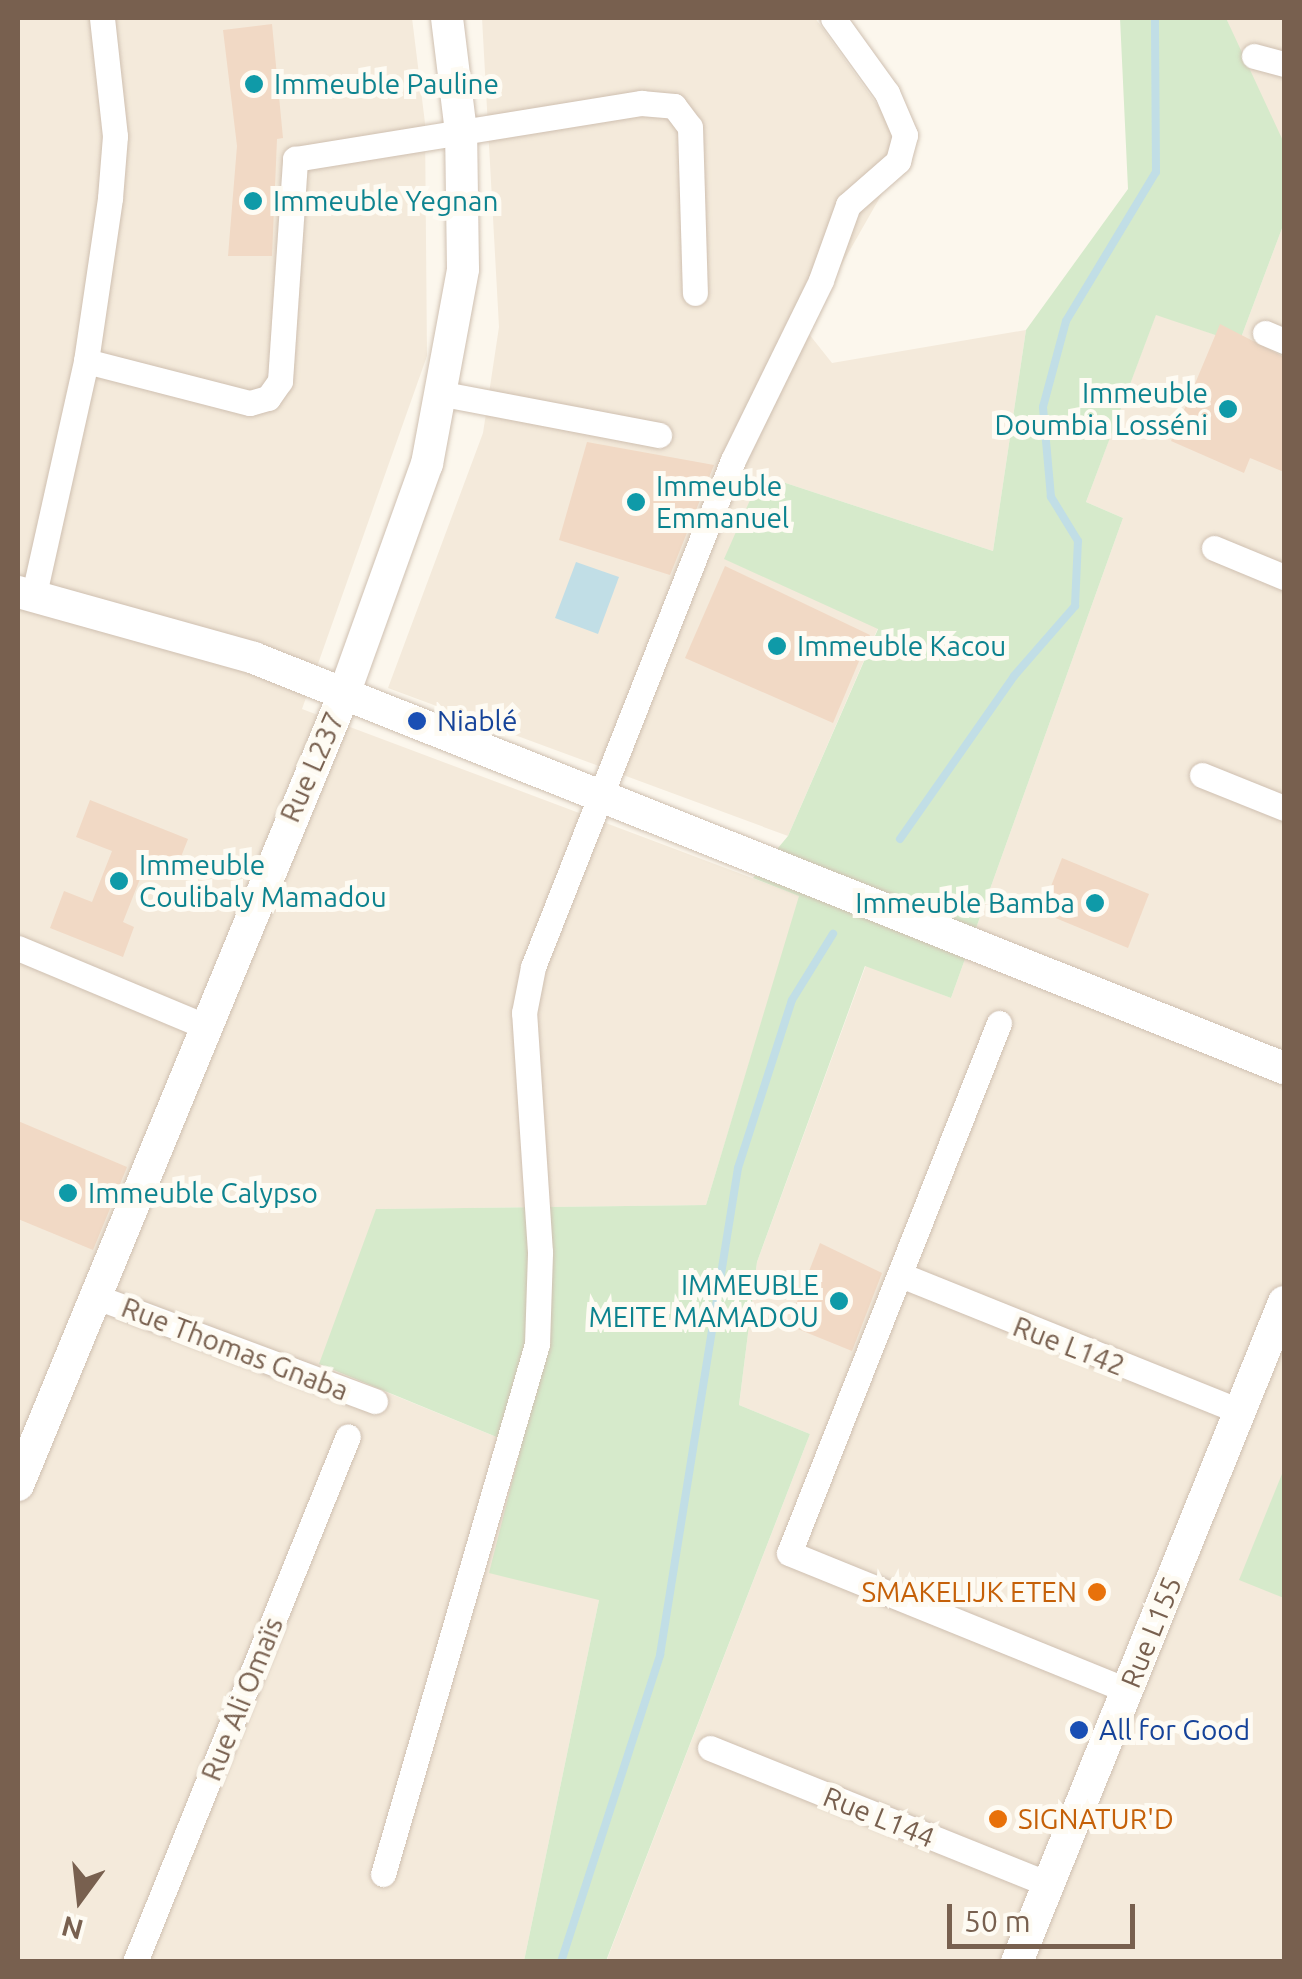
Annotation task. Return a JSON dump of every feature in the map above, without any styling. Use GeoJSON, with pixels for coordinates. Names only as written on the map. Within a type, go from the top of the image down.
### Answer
{"type":"FeatureCollection","features":[{"type":"Feature","properties":{"kind":"street"},"geometry":{"type":"LineString","coordinates":[[102,18],[115,136],[86,361],[26,593],[254,658],[1284,1068]]}},
{"type":"Feature","properties":{"kind":"street","name":"Rue L237"},"geometry":{"type":"LineString","coordinates":[[18,1484],[202,1025],[344,694],[427,464],[444,394],[463,269],[460,132],[447,18]]}},
{"type":"Feature","properties":{"kind":"street"},"geometry":{"type":"LineString","coordinates":[[383,1874],[537,1344],[540,1252],[524,1013],[533,967],[732,460],[821,280],[848,205],[898,161],[904,122],[833,18]]}},
{"type":"Feature","properties":{"kind":"street"},"geometry":{"type":"LineString","coordinates":[[1254,56],[1284,64]]}},
{"type":"Feature","properties":{"kind":"street"},"geometry":{"type":"LineString","coordinates":[[86,361],[250,404],[268,398],[280,380],[295,159],[640,104],[674,106],[690,127],[696,293]]}},
{"type":"Feature","properties":{"kind":"street"},"geometry":{"type":"LineString","coordinates":[[444,394],[659,435]]}},
{"type":"Feature","properties":{"kind":"street"},"geometry":{"type":"LineString","coordinates":[[1214,548],[1284,577]]}},
{"type":"Feature","properties":{"kind":"street"},"geometry":{"type":"LineString","coordinates":[[1202,775],[1284,808]]}},
{"type":"Feature","properties":{"kind":"street"},"geometry":{"type":"LineString","coordinates":[[18,948],[202,1025]]}},
{"type":"Feature","properties":{"kind":"street"},"geometry":{"type":"LineString","coordinates":[[999,1023],[789,1552],[1128,1690]]}},
{"type":"Feature","properties":{"kind":"street","name":"Rue L142"},"geometry":{"type":"LineString","coordinates":[[901,1275],[1240,1412]]}},
{"type":"Feature","properties":{"kind":"street","name":"Rue Thomas Gnaba"},"geometry":{"type":"LineString","coordinates":[[94,1296],[375,1402]]}},
{"type":"Feature","properties":{"kind":"street","name":"Rue L155"},"geometry":{"type":"LineString","coordinates":[[1018,1962],[1284,1302]]}},
{"type":"Feature","properties":{"kind":"street","name":"Rue Ali Omaïs"},"geometry":{"type":"LineString","coordinates":[[135,1962],[348,1436]]}},
{"type":"Feature","properties":{"kind":"street","name":"Rue L144"},"geometry":{"type":"LineString","coordinates":[[710,1748],[1049,1884]]}},
{"type":"Feature","properties":{"kind":"shaded area"},"geometry":{"type":"Polygon","coordinates":[[[18,18],[412,18],[425,123],[427,356],[302,709],[800,896],[706,1205],[377,1209],[320,1365],[521,1447],[599,1600],[524,1961],[18,1961],[18,18]]]}},
{"type":"Feature","properties":{"kind":"shaded area"},"geometry":{"type":"Polygon","coordinates":[[[482,18],[815,18],[908,148],[805,329],[832,363],[1026,330],[993,551],[761,475],[725,559],[878,628],[788,836],[388,688],[483,433],[499,327],[482,18]]]}},
{"type":"Feature","properties":{"kind":"shaded area"},"geometry":{"type":"Polygon","coordinates":[[[1226,18],[1284,18],[1284,143],[1277,140],[1226,18]]]}},
{"type":"Feature","properties":{"kind":"shaded area"},"geometry":{"type":"Polygon","coordinates":[[[1284,223],[1284,1961],[606,1962],[810,1434],[739,1405],[757,1262],[866,965],[951,998],[1123,518],[1086,502],[1156,314],[1239,343],[1284,223]]]}},
{"type":"Feature","properties":{"kind":"green space"},"geometry":{"type":"Polygon","coordinates":[[[1120,18],[1226,18],[1284,143],[1284,223],[1239,343],[1156,315],[1086,502],[1123,518],[951,998],[865,966],[757,1262],[739,1405],[810,1434],[606,1961],[524,1961],[599,1600],[489,1573],[521,1447],[319,1364],[376,1209],[706,1205],[799,896],[753,878],[788,836],[878,629],[724,559],[761,475],[993,551],[1026,330],[1128,189],[1120,18]]]}},
{"type":"Feature","properties":{"kind":"green space"},"geometry":{"type":"Polygon","coordinates":[[[1284,1469],[1284,1598],[1239,1580],[1284,1469]]]}},
{"type":"Feature","properties":{"kind":"water"},"geometry":{"type":"Polygon","coordinates":[[[576,562],[619,577],[598,634],[555,618],[576,562]]]}},
{"type":"Feature","properties":{"kind":"building"},"geometry":{"type":"Polygon","coordinates":[[[272,24],[283,138],[277,139],[272,256],[228,256],[237,146],[223,30],[272,24]]]}},
{"type":"Feature","properties":{"kind":"building","name":"Immeuble Doumbia Losséni"},"geometry":{"type":"Polygon","coordinates":[[[1220,324],[1284,357],[1284,472],[1250,458],[1244,473],[1171,441],[1220,324]]]}},
{"type":"Feature","properties":{"kind":"building","name":"Immeuble Emmanuel"},"geometry":{"type":"Polygon","coordinates":[[[587,442],[714,465],[670,575],[559,540],[587,442]]]}},
{"type":"Feature","properties":{"kind":"building","name":"Immeuble Kacou"},"geometry":{"type":"Polygon","coordinates":[[[725,566],[870,635],[833,723],[685,658],[725,566]]]}},
{"type":"Feature","properties":{"kind":"building","name":"Immeuble Coulibaly Mamadou"},"geometry":{"type":"Polygon","coordinates":[[[90,800],[188,839],[175,872],[147,861],[123,922],[134,927],[123,957],[50,928],[64,891],[92,902],[112,851],[76,837],[90,800]]]}},
{"type":"Feature","properties":{"kind":"building","name":"Immeuble Bamba"},"geometry":{"type":"Polygon","coordinates":[[[1062,858],[1149,894],[1128,948],[1041,912],[1062,858]]]}},
{"type":"Feature","properties":{"kind":"building","name":"Immeuble Calypso"},"geometry":{"type":"Polygon","coordinates":[[[18,1121],[127,1167],[93,1250],[18,1219],[18,1121]]]}},
{"type":"Feature","properties":{"kind":"building","name":"IMMEUBLE MEITE MAMADOU"},"geometry":{"type":"Polygon","coordinates":[[[820,1243],[882,1273],[852,1351],[788,1325],[820,1243]]]}},
{"type":"Feature","properties":{"kind":"waterway"},"geometry":{"type":"LineString","coordinates":[[900,839],[1014,676],[1075,606],[1078,541],[1051,497],[1043,407],[1066,321],[1156,172],[1155,18]]}},
{"type":"Feature","properties":{"kind":"waterway"},"geometry":{"type":"LineString","coordinates":[[561,1962],[660,1655],[738,1168],[792,1000],[833,934]]}},
{"type":"Feature","properties":{"kind":"place","name":"Immeuble Pauline"},"geometry":{"type":"Point","coordinates":[254,84]}},
{"type":"Feature","properties":{"kind":"place","name":"Immeuble Yegnan"},"geometry":{"type":"Point","coordinates":[253,201]}},
{"type":"Feature","properties":{"kind":"place","name":"Immeuble Doumbia Losséni"},"geometry":{"type":"Point","coordinates":[1228,409]}},
{"type":"Feature","properties":{"kind":"place","name":"Immeuble Emmanuel"},"geometry":{"type":"Point","coordinates":[636,502]}},
{"type":"Feature","properties":{"kind":"place","name":"Immeuble Kacou"},"geometry":{"type":"Point","coordinates":[777,646]}},
{"type":"Feature","properties":{"kind":"place","name":"Niablé"},"geometry":{"type":"Point","coordinates":[417,721]}},
{"type":"Feature","properties":{"kind":"place","name":"Immeuble Coulibaly Mamadou"},"geometry":{"type":"Point","coordinates":[119,881]}},
{"type":"Feature","properties":{"kind":"place","name":"Immeuble Bamba"},"geometry":{"type":"Point","coordinates":[1095,903]}},
{"type":"Feature","properties":{"kind":"place","name":"Immeuble Calypso"},"geometry":{"type":"Point","coordinates":[68,1193]}},
{"type":"Feature","properties":{"kind":"place","name":"IMMEUBLE MEITE MAMADOU"},"geometry":{"type":"Point","coordinates":[839,1301]}},
{"type":"Feature","properties":{"kind":"place","name":"SMAKELIJK ETEN"},"geometry":{"type":"Point","coordinates":[1097,1592]}},
{"type":"Feature","properties":{"kind":"place","name":"All for Good"},"geometry":{"type":"Point","coordinates":[1079,1730]}},
{"type":"Feature","properties":{"kind":"place","name":"SIGNATUR'D"},"geometry":{"type":"Point","coordinates":[998,1819]}}]}
